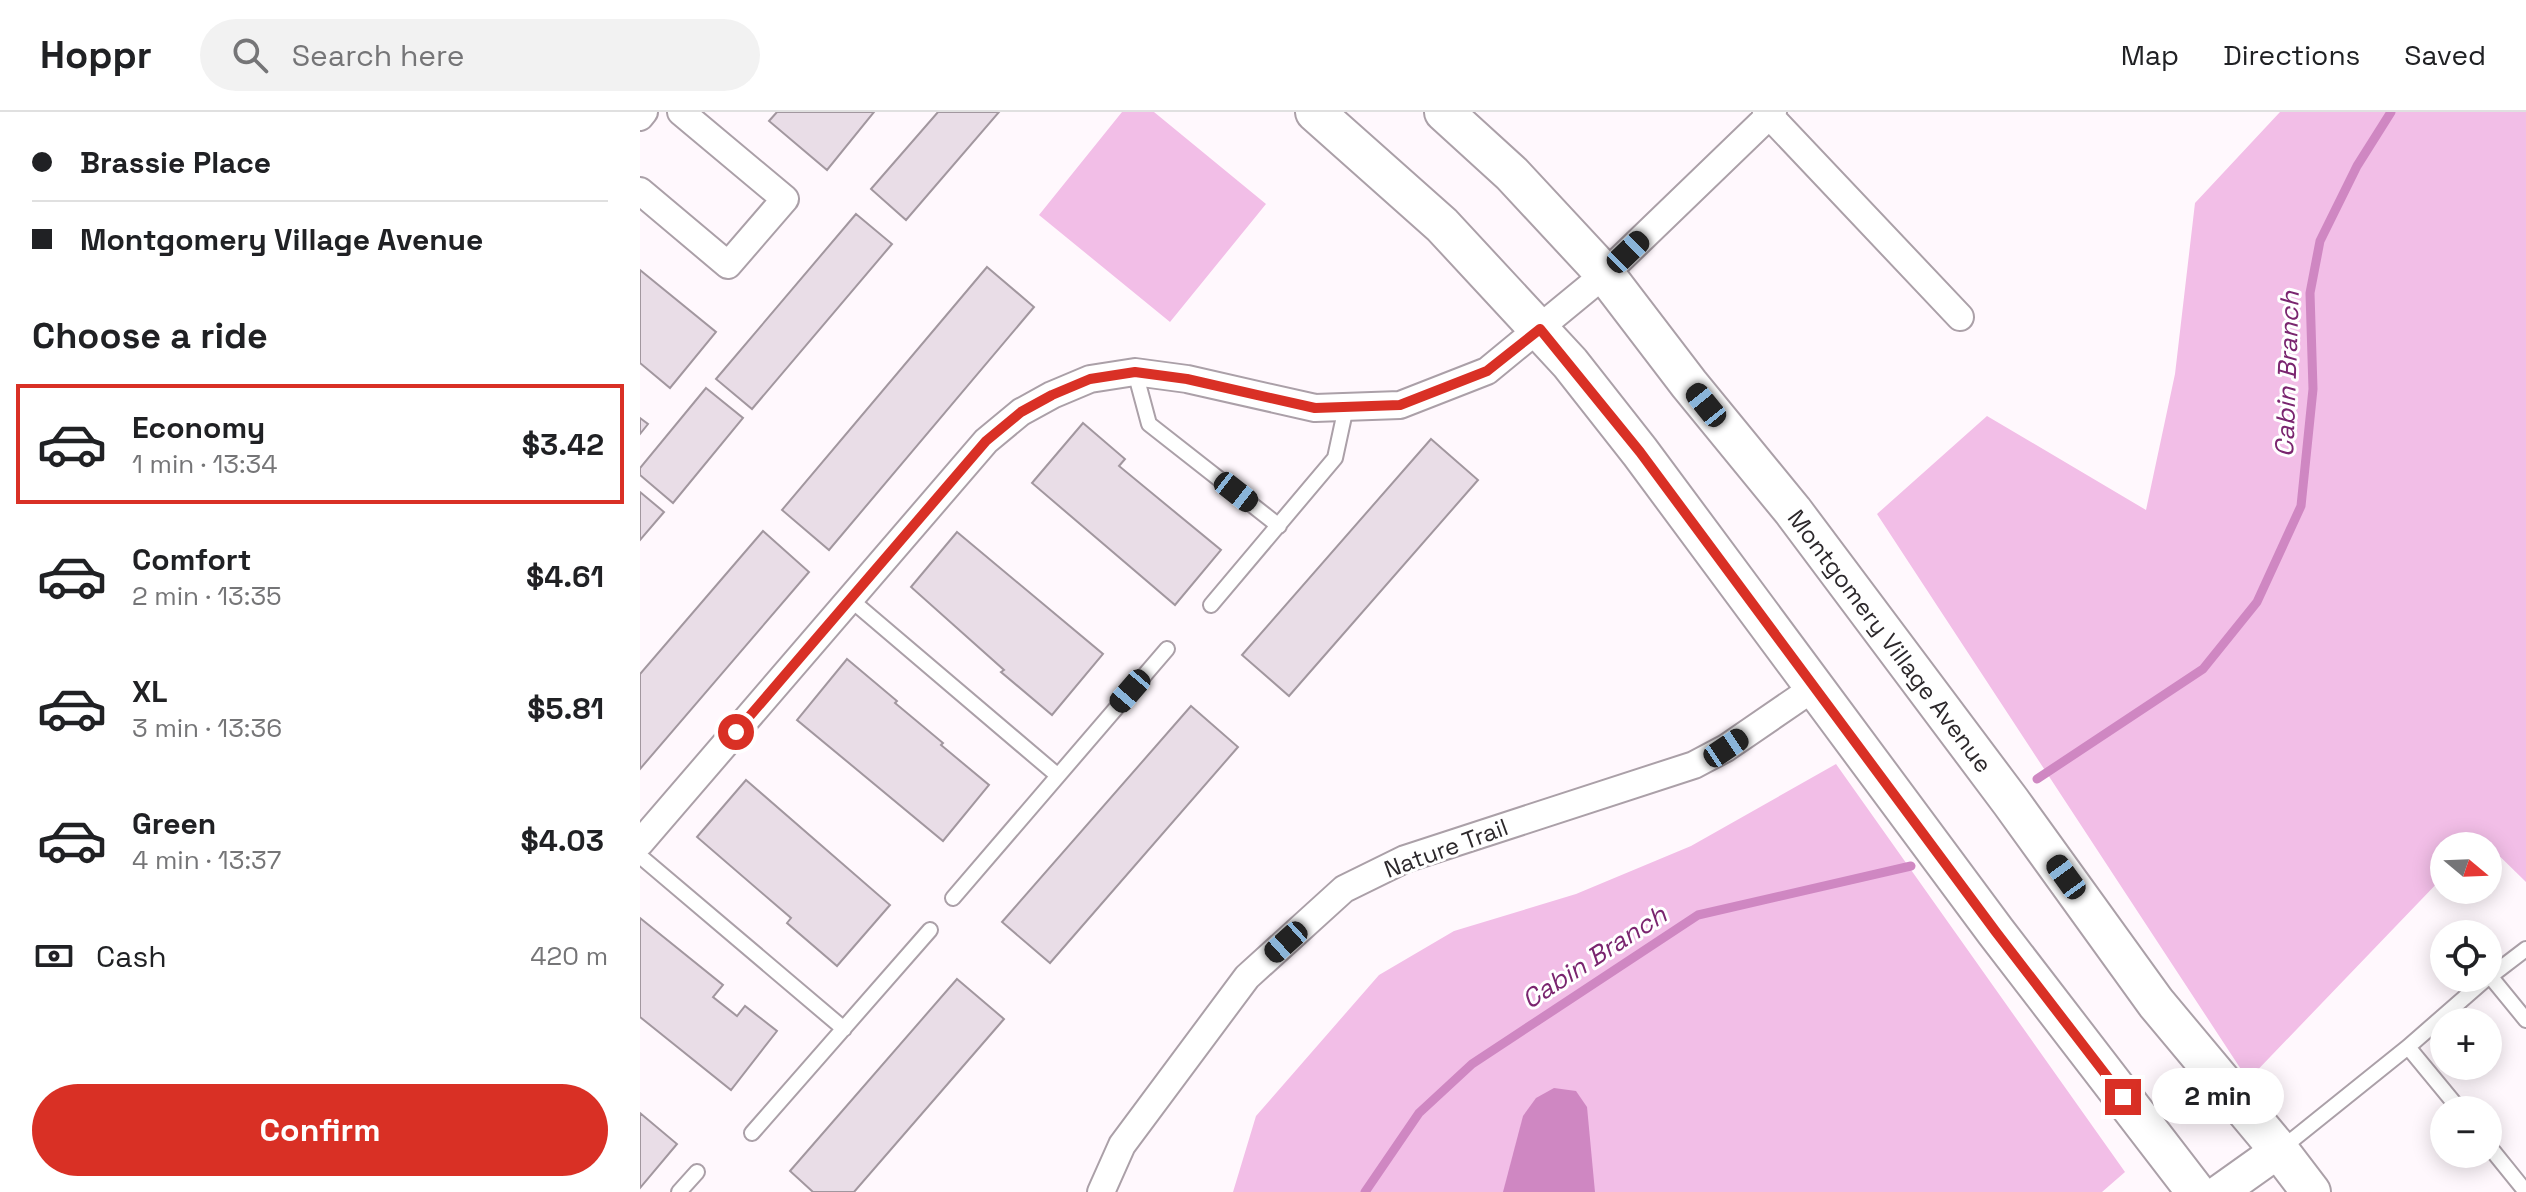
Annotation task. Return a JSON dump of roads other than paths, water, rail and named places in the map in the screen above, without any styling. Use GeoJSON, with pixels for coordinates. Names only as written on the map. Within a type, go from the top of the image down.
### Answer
{"type":"FeatureCollection","features":[{"type":"Feature","properties":{"kind":"main road"},"geometry":{"type":"LineString","coordinates":[[1315,112],[1442,225],[1540,329],[1640,452],[1996,932],[2196,1192]]}},
{"type":"Feature","properties":{"kind":"main road","name":"Montgomery Village Avenue"},"geometry":{"type":"LineString","coordinates":[[1444,112],[1512,174],[1605,274],[1689,384],[1803,524],[2011,802],[2156,1003],[2311,1192]]}},
{"type":"Feature","properties":{"kind":"street"},"geometry":{"type":"LineString","coordinates":[[640,117],[644,112]]}},
{"type":"Feature","properties":{"kind":"street"},"geometry":{"type":"LineString","coordinates":[[640,191],[728,265],[785,199],[681,112]]}},
{"type":"Feature","properties":{"kind":"street"},"geometry":{"type":"LineString","coordinates":[[640,843],[986,441],[1021,412],[1090,379],[1135,372],[1187,379],[1315,408],[1400,405],[1487,371],[1605,274],[1769,113],[1960,317]]}},
{"type":"Feature","properties":{"kind":"street","name":"Nature Trail"},"geometry":{"type":"LineString","coordinates":[[1101,1192],[1122,1145],[1247,977],[1344,889],[1405,859],[1694,765],[1726,748],[1815,687]]}},
{"type":"Feature","properties":{"kind":"street"},"geometry":{"type":"LineString","coordinates":[[2220,1192],[2279,1150]]}},
{"type":"Feature","properties":{"kind":"lane"},"geometry":{"type":"LineString","coordinates":[[1135,372],[1149,424],[1279,526]]}},
{"type":"Feature","properties":{"kind":"lane"},"geometry":{"type":"LineString","coordinates":[[1211,605],[1335,458],[1346,407]]}},
{"type":"Feature","properties":{"kind":"lane"},"geometry":{"type":"LineString","coordinates":[[850,599],[1057,775]]}},
{"type":"Feature","properties":{"kind":"lane"},"geometry":{"type":"LineString","coordinates":[[953,898],[1167,649]]}},
{"type":"Feature","properties":{"kind":"lane"},"geometry":{"type":"LineString","coordinates":[[640,856],[844,1029]]}},
{"type":"Feature","properties":{"kind":"lane"},"geometry":{"type":"LineString","coordinates":[[752,1133],[930,930]]}},
{"type":"Feature","properties":{"kind":"lane"},"geometry":{"type":"LineString","coordinates":[[2502,967],[2526,949]]}},
{"type":"Feature","properties":{"kind":"lane"},"geometry":{"type":"LineString","coordinates":[[2279,1150],[2472,992]]}},
{"type":"Feature","properties":{"kind":"lane"},"geometry":{"type":"LineString","coordinates":[[2502,992],[2526,1020]]}},
{"type":"Feature","properties":{"kind":"lane"},"geometry":{"type":"LineString","coordinates":[[2408,1047],[2448,1096]]}},
{"type":"Feature","properties":{"kind":"lane"},"geometry":{"type":"LineString","coordinates":[[2502,1162],[2526,1192]]}},
{"type":"Feature","properties":{"kind":"lane"},"geometry":{"type":"LineString","coordinates":[[679,1192],[697,1172]]}},
{"type":"Feature","properties":{"kind":"waterway","name":"Cabin Branch"},"geometry":{"type":"LineString","coordinates":[[2037,779],[2203,669],[2257,602],[2301,506],[2313,389],[2310,293],[2320,241],[2357,166],[2391,112]]}},
{"type":"Feature","properties":{"kind":"waterway","name":"Cabin Branch"},"geometry":{"type":"LineString","coordinates":[[1365,1192],[1419,1113],[1472,1064],[1698,915],[1911,866]]}}]}
